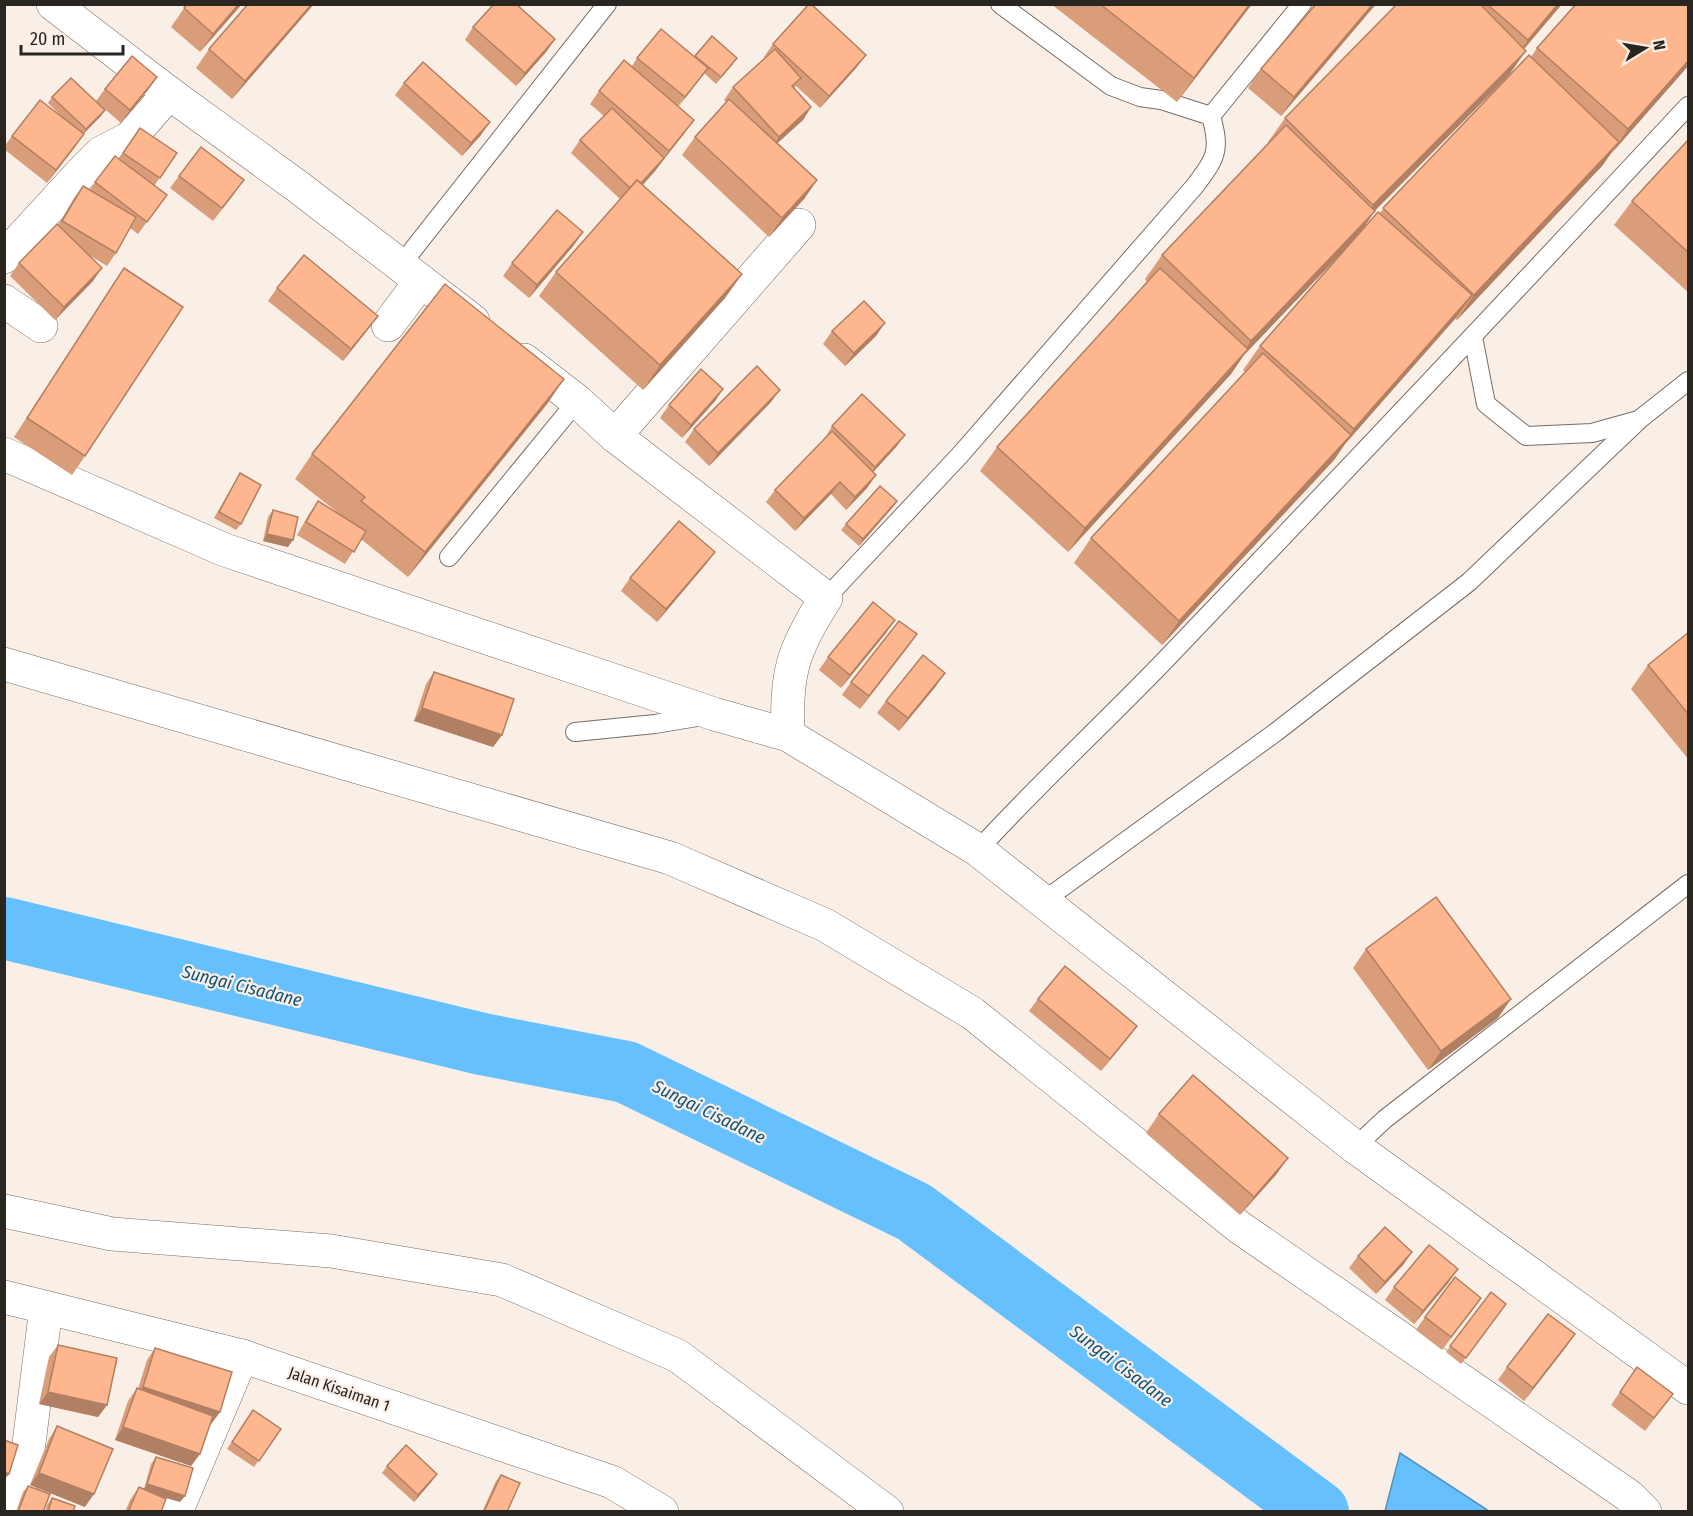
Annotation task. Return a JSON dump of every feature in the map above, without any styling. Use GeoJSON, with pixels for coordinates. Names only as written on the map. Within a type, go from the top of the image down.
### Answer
{"type":"FeatureCollection","features":[{"type":"Feature","properties":{"kind":"street"},"geometry":{"type":"LineString","coordinates":[[53,4],[169,93],[297,186],[499,341],[577,401],[615,436],[826,598],[804,633],[792,665],[786,702],[788,735]]}},
{"type":"Feature","properties":{"kind":"street"},"geometry":{"type":"LineString","coordinates":[[4,257],[83,171],[102,153],[130,138],[169,93]]}},
{"type":"Feature","properties":{"kind":"street"},"geometry":{"type":"LineString","coordinates":[[615,436],[799,225]]}},
{"type":"Feature","properties":{"kind":"street"},"geometry":{"type":"LineString","coordinates":[[388,325],[410,273]]}},
{"type":"Feature","properties":{"kind":"street"},"geometry":{"type":"LineString","coordinates":[[4,301],[41,326]]}},
{"type":"Feature","properties":{"kind":"street"},"geometry":{"type":"LineString","coordinates":[[4,454],[225,550],[714,714],[788,735],[978,850],[1355,1147],[1689,1388]]}},
{"type":"Feature","properties":{"kind":"street"},"geometry":{"type":"LineString","coordinates":[[4,664],[670,858],[825,926],[972,1013],[1239,1227],[1619,1490],[1645,1512]]}},
{"type":"Feature","properties":{"kind":"street"},"geometry":{"type":"LineString","coordinates":[[4,1212],[112,1234],[331,1251],[502,1280],[678,1356],[887,1512]]}},
{"type":"Feature","properties":{"kind":"street","name":"Jalan Kisaiman 1"},"geometry":{"type":"LineString","coordinates":[[4,1297],[242,1356],[612,1482],[662,1512]]}},
{"type":"Feature","properties":{"kind":"street"},"geometry":{"type":"LineString","coordinates":[[9,1512],[26,1475],[46,1308]]}},
{"type":"Feature","properties":{"kind":"street"},"geometry":{"type":"LineString","coordinates":[[176,1512],[242,1356]]}},
{"type":"Feature","properties":{"kind":"lane"},"geometry":{"type":"LineString","coordinates":[[410,273],[607,4]]}},
{"type":"Feature","properties":{"kind":"lane"},"geometry":{"type":"LineString","coordinates":[[1000,4],[1111,86],[1140,97],[1161,100],[1211,116]]}},
{"type":"Feature","properties":{"kind":"lane"},"geometry":{"type":"LineString","coordinates":[[1211,116],[1302,4]]}},
{"type":"Feature","properties":{"kind":"lane"},"geometry":{"type":"LineString","coordinates":[[978,850],[1009,816],[1135,692],[1689,106]]}},
{"type":"Feature","properties":{"kind":"lane"},"geometry":{"type":"LineString","coordinates":[[826,598],[960,455],[1194,186],[1210,165],[1216,152],[1217,136],[1211,116]]}},
{"type":"Feature","properties":{"kind":"lane"},"geometry":{"type":"LineString","coordinates":[[1473,337],[1486,404],[1526,435],[1592,433],[1640,419]]}},
{"type":"Feature","properties":{"kind":"lane"},"geometry":{"type":"LineString","coordinates":[[1042,902],[1276,732],[1469,582],[1640,419],[1689,381]]}},
{"type":"Feature","properties":{"kind":"lane"},"geometry":{"type":"LineString","coordinates":[[449,557],[577,401]]}},
{"type":"Feature","properties":{"kind":"lane"},"geometry":{"type":"LineString","coordinates":[[575,732],[655,724],[714,714]]}},
{"type":"Feature","properties":{"kind":"lane"},"geometry":{"type":"LineString","coordinates":[[1355,1147],[1385,1119],[1689,884]]}},
{"type":"Feature","properties":{"kind":"water"},"geometry":{"type":"Polygon","coordinates":[[[1400,1453],[1489,1511],[1385,1511],[1400,1453]]]}},
{"type":"Feature","properties":{"kind":"building"},"geometry":{"type":"Polygon","coordinates":[[[187,4],[239,4],[213,34],[184,8],[187,4]]]}},
{"type":"Feature","properties":{"kind":"building"},"geometry":{"type":"Polygon","coordinates":[[[248,4],[312,4],[245,81],[209,49],[248,4]]]}},
{"type":"Feature","properties":{"kind":"building"},"geometry":{"type":"Polygon","coordinates":[[[494,4],[516,4],[555,39],[525,73],[473,27],[494,4]]]}},
{"type":"Feature","properties":{"kind":"building"},"geometry":{"type":"Polygon","coordinates":[[[809,4],[866,55],[829,96],[773,44],[809,4]]]}},
{"type":"Feature","properties":{"kind":"building"},"geometry":{"type":"Polygon","coordinates":[[[1100,4],[1250,4],[1194,78],[1100,4]]]}},
{"type":"Feature","properties":{"kind":"building"},"geometry":{"type":"Polygon","coordinates":[[[1316,4],[1373,4],[1294,97],[1261,69],[1316,4]]]}},
{"type":"Feature","properties":{"kind":"building"},"geometry":{"type":"Polygon","coordinates":[[[1397,4],[1480,4],[1526,51],[1373,205],[1285,118],[1397,4]]]}},
{"type":"Feature","properties":{"kind":"building"},"geometry":{"type":"Polygon","coordinates":[[[1487,4],[1558,4],[1528,40],[1487,4]]]}},
{"type":"Feature","properties":{"kind":"building"},"geometry":{"type":"Polygon","coordinates":[[[1576,4],[1689,4],[1689,60],[1628,129],[1537,48],[1576,4]]]}},
{"type":"Feature","properties":{"kind":"building"},"geometry":{"type":"Polygon","coordinates":[[[661,29],[708,68],[685,97],[637,58],[661,29]]]}},
{"type":"Feature","properties":{"kind":"building"},"geometry":{"type":"Polygon","coordinates":[[[712,36],[737,58],[721,77],[695,56],[712,36]]]}},
{"type":"Feature","properties":{"kind":"building"},"geometry":{"type":"Polygon","coordinates":[[[775,49],[801,78],[792,86],[811,107],[779,137],[733,87],[775,49]]]}},
{"type":"Feature","properties":{"kind":"building"},"geometry":{"type":"Polygon","coordinates":[[[1529,55],[1619,142],[1474,295],[1383,208],[1529,55]]]}},
{"type":"Feature","properties":{"kind":"building"},"geometry":{"type":"Polygon","coordinates":[[[132,56],[157,77],[130,110],[105,89],[132,56]]]}},
{"type":"Feature","properties":{"kind":"building"},"geometry":{"type":"Polygon","coordinates":[[[624,60],[694,120],[669,151],[599,91],[624,60]]]}},
{"type":"Feature","properties":{"kind":"building"},"geometry":{"type":"Polygon","coordinates":[[[423,62],[490,122],[471,143],[404,83],[423,62]]]}},
{"type":"Feature","properties":{"kind":"building"},"geometry":{"type":"Polygon","coordinates":[[[71,78],[105,110],[86,129],[52,97],[71,78]]]}},
{"type":"Feature","properties":{"kind":"building"},"geometry":{"type":"Polygon","coordinates":[[[729,99],[817,180],[782,218],[695,137],[729,99]]]}},
{"type":"Feature","properties":{"kind":"building"},"geometry":{"type":"Polygon","coordinates":[[[40,100],[84,134],[56,170],[12,136],[40,100]]]}},
{"type":"Feature","properties":{"kind":"building"},"geometry":{"type":"Polygon","coordinates":[[[612,108],[664,158],[641,183],[637,180],[630,188],[580,140],[612,108]]]}},
{"type":"Feature","properties":{"kind":"building"},"geometry":{"type":"Polygon","coordinates":[[[1286,125],[1375,211],[1251,341],[1162,255],[1286,125]]]}},
{"type":"Feature","properties":{"kind":"building"},"geometry":{"type":"Polygon","coordinates":[[[140,128],[177,153],[160,178],[123,153],[140,128]]]}},
{"type":"Feature","properties":{"kind":"building"},"geometry":{"type":"Polygon","coordinates":[[[1689,139],[1689,253],[1632,201],[1689,139]]]}},
{"type":"Feature","properties":{"kind":"building"},"geometry":{"type":"Polygon","coordinates":[[[201,147],[244,180],[222,208],[179,176],[201,147]]]}},
{"type":"Feature","properties":{"kind":"building"},"geometry":{"type":"Polygon","coordinates":[[[115,156],[167,195],[147,222],[95,182],[115,156]]]}},
{"type":"Feature","properties":{"kind":"building"},"geometry":{"type":"Polygon","coordinates":[[[637,180],[742,274],[660,365],[556,272],[637,180]]]}},
{"type":"Feature","properties":{"kind":"building"},"geometry":{"type":"Polygon","coordinates":[[[83,186],[136,217],[116,253],[62,221],[83,186]]]}},
{"type":"Feature","properties":{"kind":"building"},"geometry":{"type":"Polygon","coordinates":[[[557,210],[583,232],[537,285],[512,263],[557,210]]]}},
{"type":"Feature","properties":{"kind":"building"},"geometry":{"type":"Polygon","coordinates":[[[1378,212],[1472,295],[1354,429],[1260,346],[1378,212]]]}},
{"type":"Feature","properties":{"kind":"building"},"geometry":{"type":"Polygon","coordinates":[[[57,224],[102,268],[64,307],[19,263],[57,224]]]}},
{"type":"Feature","properties":{"kind":"building"},"geometry":{"type":"Polygon","coordinates":[[[304,255],[378,316],[351,349],[277,288],[304,255]]]}},
{"type":"Feature","properties":{"kind":"building"},"geometry":{"type":"Polygon","coordinates":[[[124,268],[183,307],[85,456],[27,418],[124,268]]]}},
{"type":"Feature","properties":{"kind":"building"},"geometry":{"type":"Polygon","coordinates":[[[1160,268],[1248,349],[1085,528],[997,447],[1160,268]]]}},
{"type":"Feature","properties":{"kind":"building"},"geometry":{"type":"Polygon","coordinates":[[[445,284],[564,379],[425,552],[361,501],[365,497],[312,454],[445,284]]]}},
{"type":"Feature","properties":{"kind":"building"},"geometry":{"type":"Polygon","coordinates":[[[864,301],[885,323],[854,353],[832,331],[864,301]]]}},
{"type":"Feature","properties":{"kind":"building"},"geometry":{"type":"Polygon","coordinates":[[[1263,353],[1351,435],[1179,621],[1091,538],[1263,353]]]}},
{"type":"Feature","properties":{"kind":"building"},"geometry":{"type":"Polygon","coordinates":[[[757,366],[780,390],[718,453],[694,429],[757,366]]]}},
{"type":"Feature","properties":{"kind":"building"},"geometry":{"type":"Polygon","coordinates":[[[701,369],[723,389],[691,425],[669,405],[701,369]]]}},
{"type":"Feature","properties":{"kind":"building"},"geometry":{"type":"Polygon","coordinates":[[[862,394],[905,435],[875,467],[832,426],[862,394]]]}},
{"type":"Feature","properties":{"kind":"building"},"geometry":{"type":"Polygon","coordinates":[[[832,431],[876,475],[855,497],[840,482],[804,518],[775,490],[832,431]]]}},
{"type":"Feature","properties":{"kind":"building"},"geometry":{"type":"Polygon","coordinates":[[[240,473],[261,485],[241,524],[219,512],[240,473]]]}},
{"type":"Feature","properties":{"kind":"building"},"geometry":{"type":"Polygon","coordinates":[[[880,486],[897,501],[863,539],[846,524],[880,486]]]}},
{"type":"Feature","properties":{"kind":"building"},"geometry":{"type":"Polygon","coordinates":[[[318,501],[366,531],[354,552],[306,522],[318,501]]]}},
{"type":"Feature","properties":{"kind":"building"},"geometry":{"type":"Polygon","coordinates":[[[273,510],[298,517],[293,540],[267,534],[273,510]]]}},
{"type":"Feature","properties":{"kind":"building"},"geometry":{"type":"Polygon","coordinates":[[[679,521],[715,552],[666,609],[630,578],[679,521]]]}},
{"type":"Feature","properties":{"kind":"building"},"geometry":{"type":"Polygon","coordinates":[[[873,602],[895,620],[850,675],[828,657],[873,602]]]}},
{"type":"Feature","properties":{"kind":"building"},"geometry":{"type":"Polygon","coordinates":[[[899,621],[917,634],[869,696],[851,682],[899,621]]]}},
{"type":"Feature","properties":{"kind":"building"},"geometry":{"type":"Polygon","coordinates":[[[1689,632],[1689,715],[1648,665],[1689,632]]]}},
{"type":"Feature","properties":{"kind":"building"},"geometry":{"type":"Polygon","coordinates":[[[923,655],[945,673],[908,718],[886,701],[923,655]]]}},
{"type":"Feature","properties":{"kind":"building"},"geometry":{"type":"Polygon","coordinates":[[[434,672],[514,699],[502,735],[422,708],[434,672]]]}},
{"type":"Feature","properties":{"kind":"building"},"geometry":{"type":"Polygon","coordinates":[[[1436,897],[1511,999],[1441,1051],[1366,949],[1436,897]]]}},
{"type":"Feature","properties":{"kind":"building"},"geometry":{"type":"Polygon","coordinates":[[[1065,966],[1137,1026],[1110,1059],[1038,999],[1065,966]]]}},
{"type":"Feature","properties":{"kind":"building"},"geometry":{"type":"Polygon","coordinates":[[[1193,1075],[1288,1158],[1254,1197],[1159,1114],[1193,1075]]]}},
{"type":"Feature","properties":{"kind":"building"},"geometry":{"type":"Polygon","coordinates":[[[1385,1227],[1412,1252],[1385,1282],[1358,1256],[1385,1227]]]}},
{"type":"Feature","properties":{"kind":"building"},"geometry":{"type":"Polygon","coordinates":[[[1429,1245],[1458,1269],[1423,1311],[1394,1287],[1429,1245]]]}},
{"type":"Feature","properties":{"kind":"building"},"geometry":{"type":"Polygon","coordinates":[[[1455,1277],[1481,1298],[1451,1337],[1425,1317],[1455,1277]]]}},
{"type":"Feature","properties":{"kind":"building"},"geometry":{"type":"Polygon","coordinates":[[[1491,1292],[1506,1304],[1466,1358],[1450,1346],[1491,1292]]]}},
{"type":"Feature","properties":{"kind":"building"},"geometry":{"type":"Polygon","coordinates":[[[1548,1314],[1575,1334],[1533,1388],[1507,1367],[1548,1314]]]}},
{"type":"Feature","properties":{"kind":"building"},"geometry":{"type":"Polygon","coordinates":[[[58,1345],[117,1358],[107,1405],[48,1392],[58,1345]]]}},
{"type":"Feature","properties":{"kind":"building"},"geometry":{"type":"Polygon","coordinates":[[[155,1348],[232,1372],[220,1412],[143,1387],[155,1348]]]}},
{"type":"Feature","properties":{"kind":"building"},"geometry":{"type":"Polygon","coordinates":[[[1637,1367],[1673,1394],[1654,1418],[1620,1392],[1637,1367]]]}},
{"type":"Feature","properties":{"kind":"building"},"geometry":{"type":"Polygon","coordinates":[[[137,1388],[213,1416],[200,1454],[123,1427],[137,1388]]]}},
{"type":"Feature","properties":{"kind":"building"},"geometry":{"type":"Polygon","coordinates":[[[253,1410],[281,1429],[259,1461],[232,1442],[253,1410]]]}},
{"type":"Feature","properties":{"kind":"building"},"geometry":{"type":"Polygon","coordinates":[[[57,1426],[113,1449],[94,1494],[39,1473],[57,1426]]]}},
{"type":"Feature","properties":{"kind":"building"},"geometry":{"type":"Polygon","coordinates":[[[4,1440],[18,1445],[9,1474],[4,1472],[4,1440]]]}},
{"type":"Feature","properties":{"kind":"building"},"geometry":{"type":"Polygon","coordinates":[[[406,1445],[437,1474],[418,1495],[387,1466],[406,1445]]]}},
{"type":"Feature","properties":{"kind":"building"},"geometry":{"type":"Polygon","coordinates":[[[156,1457],[193,1468],[185,1496],[147,1484],[156,1457]]]}},
{"type":"Feature","properties":{"kind":"building"},"geometry":{"type":"Polygon","coordinates":[[[501,1475],[520,1483],[507,1512],[484,1512],[501,1475]]]}},
{"type":"Feature","properties":{"kind":"building"},"geometry":{"type":"Polygon","coordinates":[[[28,1486],[50,1494],[43,1512],[18,1512],[28,1486]]]}},
{"type":"Feature","properties":{"kind":"building"},"geometry":{"type":"Polygon","coordinates":[[[139,1487],[166,1499],[161,1512],[128,1512],[139,1487]]]}},
{"type":"Feature","properties":{"kind":"building"},"geometry":{"type":"Polygon","coordinates":[[[52,1498],[75,1506],[73,1512],[48,1512],[52,1498]]]}},
{"type":"Feature","properties":{"kind":"waterway","name":"Sungai Cisadane"},"geometry":{"type":"LineString","coordinates":[[4,928],[482,1044],[626,1072],[914,1212],[1318,1512]]}}]}
